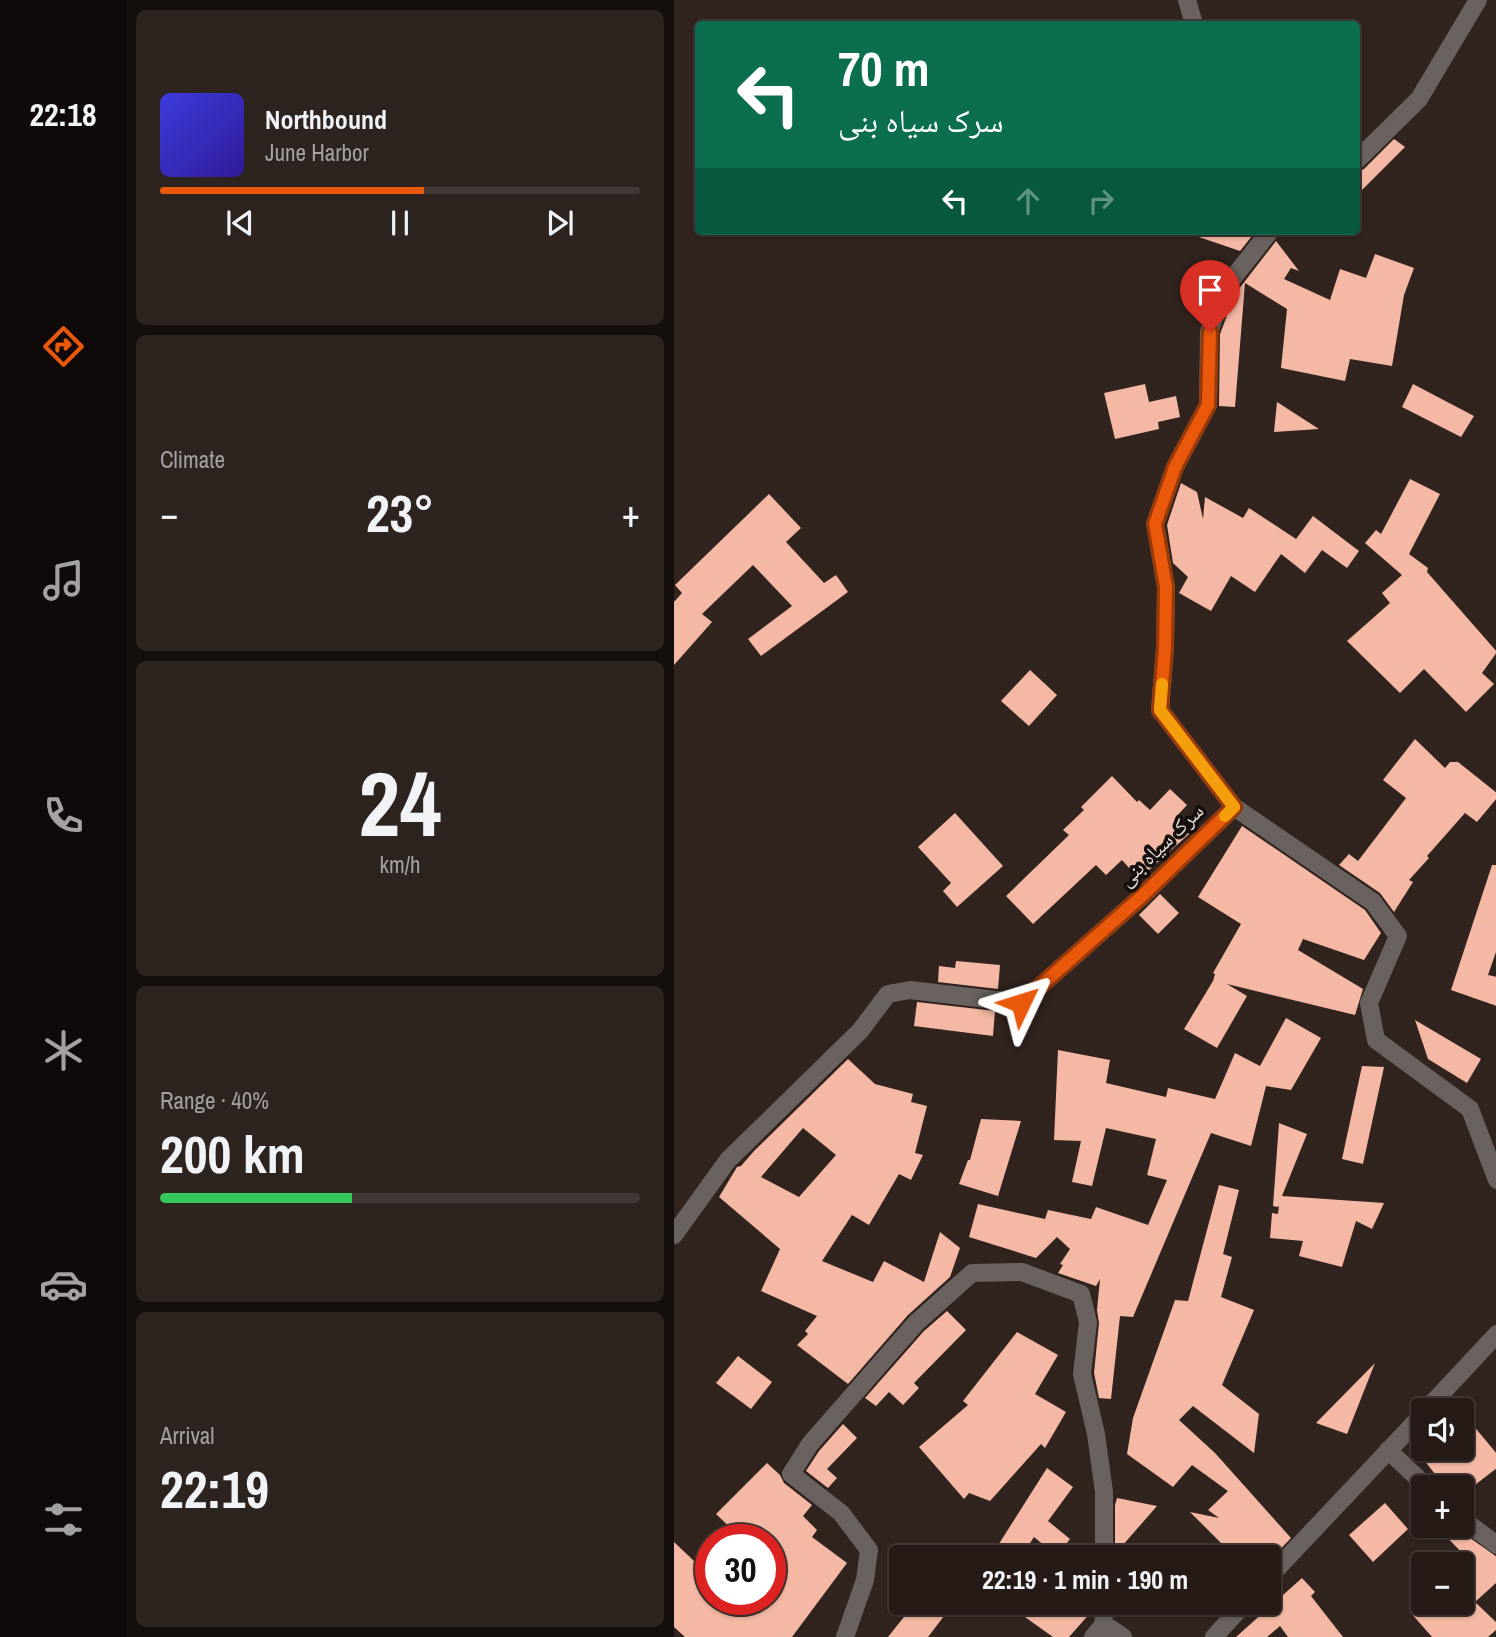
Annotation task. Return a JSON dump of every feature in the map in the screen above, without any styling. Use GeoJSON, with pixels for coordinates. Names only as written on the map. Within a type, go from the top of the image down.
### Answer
{"type":"FeatureCollection","features":[{"type":"Feature","properties":{"kind":"street"},"geometry":{"type":"LineString","coordinates":[[1187,0],[1193,21]]}},
{"type":"Feature","properties":{"kind":"street"},"geometry":{"type":"LineString","coordinates":[[1360,157],[1419,99],[1478,0]]}},
{"type":"Feature","properties":{"kind":"street","name":"سرک سیاه بنی"},"geometry":{"type":"LineString","coordinates":[[674,1235],[728,1160],[860,1031],[888,993],[910,990],[1021,1003],[1142,896],[1234,807],[1160,710],[1166,587],[1155,524],[1175,467],[1208,405],[1210,332],[1225,288],[1267,235]]}},
{"type":"Feature","properties":{"kind":"street"},"geometry":{"type":"LineString","coordinates":[[1234,807],[1373,902],[1398,936],[1369,1003],[1376,1040],[1470,1109],[1496,1180]]}},
{"type":"Feature","properties":{"kind":"street"},"geometry":{"type":"LineString","coordinates":[[845,1637],[865,1580],[869,1550],[841,1513],[791,1474],[810,1444],[916,1323],[972,1273],[1022,1272],[1081,1294],[1088,1322],[1082,1374],[1096,1434],[1104,1492],[1104,1545]]}},
{"type":"Feature","properties":{"kind":"street"},"geometry":{"type":"LineString","coordinates":[[1438,1398],[1496,1334]]}},
{"type":"Feature","properties":{"kind":"street"},"geometry":{"type":"LineString","coordinates":[[1281,1564],[1411,1426]]}},
{"type":"Feature","properties":{"kind":"street"},"geometry":{"type":"LineString","coordinates":[[1388,1450],[1414,1475]]}},
{"type":"Feature","properties":{"kind":"street"},"geometry":{"type":"LineString","coordinates":[[1474,1528],[1496,1545]]}},
{"type":"Feature","properties":{"kind":"street"},"geometry":{"type":"LineString","coordinates":[[1214,1637],[1234,1615]]}},
{"type":"Feature","properties":{"kind":"street"},"geometry":{"type":"LineString","coordinates":[[1098,1631],[1123,1637]]}},
{"type":"Feature","properties":{"kind":"building"},"geometry":{"type":"Polygon","coordinates":[[[1394,139],[1405,147],[1360,192],[1360,171],[1394,139]]]}},
{"type":"Feature","properties":{"kind":"building"},"geometry":{"type":"Polygon","coordinates":[[[1193,235],[1253,235],[1240,251],[1193,235]]]}},
{"type":"Feature","properties":{"kind":"building"},"geometry":{"type":"Polygon","coordinates":[[[1276,241],[1299,271],[1291,268],[1284,279],[1330,300],[1340,269],[1366,278],[1375,254],[1414,268],[1404,295],[1392,366],[1350,359],[1345,381],[1281,368],[1287,309],[1245,283],[1235,407],[1219,406],[1220,334],[1235,294],[1276,241]]]}},
{"type":"Feature","properties":{"kind":"building"},"geometry":{"type":"Polygon","coordinates":[[[1145,384],[1149,402],[1176,396],[1180,417],[1158,422],[1159,429],[1115,439],[1104,393],[1145,384]]]}},
{"type":"Feature","properties":{"kind":"building"},"geometry":{"type":"Polygon","coordinates":[[[1413,384],[1474,416],[1461,437],[1402,407],[1413,384]]]}},
{"type":"Feature","properties":{"kind":"building"},"geometry":{"type":"Polygon","coordinates":[[[1277,402],[1319,429],[1274,432],[1277,402]]]}},
{"type":"Feature","properties":{"kind":"building"},"geometry":{"type":"Polygon","coordinates":[[[1410,479],[1440,494],[1409,554],[1428,568],[1427,572],[1497,652],[1482,673],[1494,684],[1466,712],[1424,669],[1400,693],[1347,641],[1390,603],[1382,593],[1402,575],[1365,543],[1376,530],[1381,534],[1410,479]]]}},
{"type":"Feature","properties":{"kind":"building"},"geometry":{"type":"Polygon","coordinates":[[[1181,483],[1197,492],[1203,519],[1205,497],[1243,518],[1249,508],[1296,539],[1313,516],[1359,551],[1347,568],[1322,550],[1305,573],[1281,554],[1255,592],[1231,576],[1211,611],[1179,593],[1188,577],[1173,563],[1167,525],[1181,483]]]}},
{"type":"Feature","properties":{"kind":"building"},"geometry":{"type":"Polygon","coordinates":[[[769,494],[801,528],[786,542],[824,583],[836,575],[848,592],[761,656],[748,639],[792,606],[753,565],[702,614],[712,622],[674,665],[674,602],[682,593],[675,585],[769,494]]]}},
{"type":"Feature","properties":{"kind":"building"},"geometry":{"type":"Polygon","coordinates":[[[1030,670],[1057,695],[1029,726],[1001,701],[1030,670]]]}},
{"type":"Feature","properties":{"kind":"building"},"geometry":{"type":"Polygon","coordinates":[[[1415,739],[1445,768],[1450,762],[1458,762],[1497,793],[1497,798],[1477,822],[1465,813],[1409,880],[1413,882],[1394,912],[1380,893],[1339,865],[1349,854],[1358,861],[1406,798],[1383,780],[1415,739]]]}},
{"type":"Feature","properties":{"kind":"building"},"geometry":{"type":"Polygon","coordinates":[[[1112,776],[1137,802],[1139,800],[1150,810],[1170,789],[1187,805],[1175,818],[1189,834],[1139,879],[1122,860],[1106,875],[1096,865],[1033,924],[1006,896],[1069,835],[1063,830],[1084,810],[1081,807],[1112,776]]]}},
{"type":"Feature","properties":{"kind":"building"},"geometry":{"type":"Polygon","coordinates":[[[955,813],[1003,866],[957,907],[943,891],[951,883],[918,847],[955,813]]]}},
{"type":"Feature","properties":{"kind":"building"},"geometry":{"type":"Polygon","coordinates":[[[1242,826],[1365,910],[1381,933],[1364,960],[1303,939],[1298,950],[1363,989],[1355,1015],[1227,984],[1247,996],[1217,1048],[1184,1029],[1213,981],[1213,973],[1241,924],[1198,897],[1242,826]]]}},
{"type":"Feature","properties":{"kind":"building"},"geometry":{"type":"Polygon","coordinates":[[[1492,865],[1497,865],[1497,949],[1488,975],[1497,977],[1497,1006],[1451,990],[1492,865]]]}},
{"type":"Feature","properties":{"kind":"building"},"geometry":{"type":"Polygon","coordinates":[[[1160,894],[1179,913],[1158,934],[1139,915],[1160,894]]]}},
{"type":"Feature","properties":{"kind":"building"},"geometry":{"type":"Polygon","coordinates":[[[956,961],[1000,965],[998,989],[938,982],[939,966],[955,968],[956,961]]]}},
{"type":"Feature","properties":{"kind":"building"},"geometry":{"type":"Polygon","coordinates":[[[917,1002],[995,1011],[993,1036],[914,1026],[917,1002]]]}},
{"type":"Feature","properties":{"kind":"building"},"geometry":{"type":"Polygon","coordinates":[[[1286,1018],[1321,1038],[1291,1090],[1266,1086],[1251,1146],[1211,1133],[1133,1317],[1120,1316],[1111,1399],[1099,1398],[1094,1373],[1100,1279],[1096,1286],[1058,1273],[1063,1265],[1060,1264],[1070,1249],[1057,1237],[1036,1258],[969,1237],[978,1204],[1045,1219],[1048,1210],[1091,1219],[1096,1207],[1148,1225],[1167,1180],[1147,1175],[1156,1139],[1106,1128],[1092,1186],[1072,1182],[1081,1141],[1054,1140],[1058,1050],[1110,1060],[1106,1083],[1166,1097],[1168,1088],[1215,1099],[1235,1053],[1260,1066],[1286,1018]]]}},
{"type":"Feature","properties":{"kind":"building"},"geometry":{"type":"Polygon","coordinates":[[[1415,1020],[1481,1059],[1467,1083],[1428,1059],[1415,1020]]]}},
{"type":"Feature","properties":{"kind":"building"},"geometry":{"type":"Polygon","coordinates":[[[848,1059],[875,1084],[913,1094],[911,1102],[927,1106],[915,1153],[923,1155],[911,1180],[899,1174],[869,1225],[852,1215],[822,1261],[873,1282],[884,1261],[924,1282],[940,1232],[960,1248],[950,1277],[908,1315],[848,1384],[797,1345],[808,1334],[805,1331],[817,1316],[761,1291],[780,1249],[719,1197],[737,1167],[848,1059]],[[803,1128],[761,1177],[799,1197],[836,1155],[803,1128]]]}},
{"type":"Feature","properties":{"kind":"building"},"geometry":{"type":"Polygon","coordinates":[[[1362,1066],[1384,1067],[1363,1164],[1342,1159],[1362,1066]]]}},
{"type":"Feature","properties":{"kind":"building"},"geometry":{"type":"Polygon","coordinates":[[[981,1119],[1021,1121],[998,1196],[959,1184],[970,1160],[981,1119]]]}},
{"type":"Feature","properties":{"kind":"building"},"geometry":{"type":"Polygon","coordinates":[[[1279,1123],[1307,1134],[1282,1196],[1384,1203],[1372,1229],[1356,1221],[1342,1267],[1299,1256],[1303,1241],[1270,1238],[1272,1213],[1278,1214],[1279,1205],[1273,1206],[1279,1123]]]}},
{"type":"Feature","properties":{"kind":"building"},"geometry":{"type":"Polygon","coordinates":[[[1219,1185],[1239,1190],[1223,1254],[1232,1257],[1221,1297],[1254,1310],[1222,1385],[1259,1414],[1254,1453],[1193,1406],[1179,1420],[1215,1453],[1291,1538],[1281,1549],[1281,1545],[1223,1545],[1190,1512],[1219,1518],[1208,1510],[1228,1491],[1192,1465],[1173,1487],[1127,1454],[1133,1418],[1175,1300],[1188,1301],[1219,1185]]]}},
{"type":"Feature","properties":{"kind":"building"},"geometry":{"type":"Polygon","coordinates":[[[947,1311],[966,1330],[914,1383],[919,1388],[903,1405],[889,1392],[876,1406],[865,1398],[924,1331],[947,1311]]]}},
{"type":"Feature","properties":{"kind":"building"},"geometry":{"type":"Polygon","coordinates":[[[1017,1332],[1058,1355],[1035,1394],[1066,1412],[1045,1448],[1041,1444],[990,1501],[969,1493],[964,1499],[919,1447],[968,1405],[963,1401],[1017,1332]]]}},
{"type":"Feature","properties":{"kind":"building"},"geometry":{"type":"Polygon","coordinates":[[[738,1356],[772,1382],[751,1409],[716,1383],[738,1356]]]}},
{"type":"Feature","properties":{"kind":"building"},"geometry":{"type":"Polygon","coordinates":[[[1375,1363],[1347,1434],[1316,1423],[1375,1363]]]}},
{"type":"Feature","properties":{"kind":"building"},"geometry":{"type":"Polygon","coordinates":[[[843,1424],[857,1438],[827,1469],[837,1478],[828,1488],[806,1471],[819,1451],[843,1424]]]}},
{"type":"Feature","properties":{"kind":"building"},"geometry":{"type":"Polygon","coordinates":[[[1474,1426],[1497,1454],[1497,1468],[1474,1486],[1474,1475],[1436,1475],[1425,1461],[1474,1461],[1474,1426]]]}},
{"type":"Feature","properties":{"kind":"building"},"geometry":{"type":"Polygon","coordinates":[[[767,1463],[780,1475],[784,1483],[812,1505],[803,1516],[817,1530],[812,1537],[847,1563],[792,1637],[685,1637],[674,1627],[674,1542],[695,1562],[695,1615],[786,1615],[786,1524],[726,1524],[716,1514],[767,1463]]]}},
{"type":"Feature","properties":{"kind":"building"},"geometry":{"type":"Polygon","coordinates":[[[1047,1468],[1073,1487],[1048,1521],[1070,1539],[1065,1545],[1044,1545],[1034,1537],[1029,1545],[998,1545],[1047,1468]]]}},
{"type":"Feature","properties":{"kind":"building"},"geometry":{"type":"Polygon","coordinates":[[[1117,1498],[1157,1506],[1123,1545],[1115,1545],[1117,1498]]]}},
{"type":"Feature","properties":{"kind":"building"},"geometry":{"type":"Polygon","coordinates":[[[1385,1503],[1408,1529],[1373,1562],[1349,1535],[1385,1503]]]}},
{"type":"Feature","properties":{"kind":"building"},"geometry":{"type":"Polygon","coordinates":[[[1448,1538],[1470,1538],[1497,1557],[1497,1582],[1475,1602],[1497,1623],[1497,1629],[1488,1637],[1432,1637],[1413,1615],[1474,1615],[1474,1552],[1461,1552],[1448,1538]]]}},
{"type":"Feature","properties":{"kind":"building"},"geometry":{"type":"Polygon","coordinates":[[[1302,1578],[1315,1592],[1311,1596],[1343,1637],[1288,1637],[1280,1626],[1267,1637],[1236,1637],[1261,1615],[1281,1615],[1281,1597],[1302,1578]]]}},
{"type":"Feature","properties":{"kind":"building"},"geometry":{"type":"Polygon","coordinates":[[[905,1615],[945,1615],[928,1637],[888,1637],[905,1615]]]}},
{"type":"Feature","properties":{"kind":"building"},"geometry":{"type":"Polygon","coordinates":[[[1022,1615],[1088,1615],[1069,1637],[1053,1637],[1022,1615]]]}},
{"type":"Feature","properties":{"kind":"slow traffic"},"geometry":{"type":"LineString","coordinates":[[1162,684],[1160,710],[1234,807],[1225,816]]}},
{"type":"Feature","properties":{"kind":"route"},"geometry":{"type":"LineString","coordinates":[[1021,1003],[1142,896],[1234,807],[1160,710],[1166,587],[1155,524],[1175,467],[1208,405],[1210,332]]}}]}
